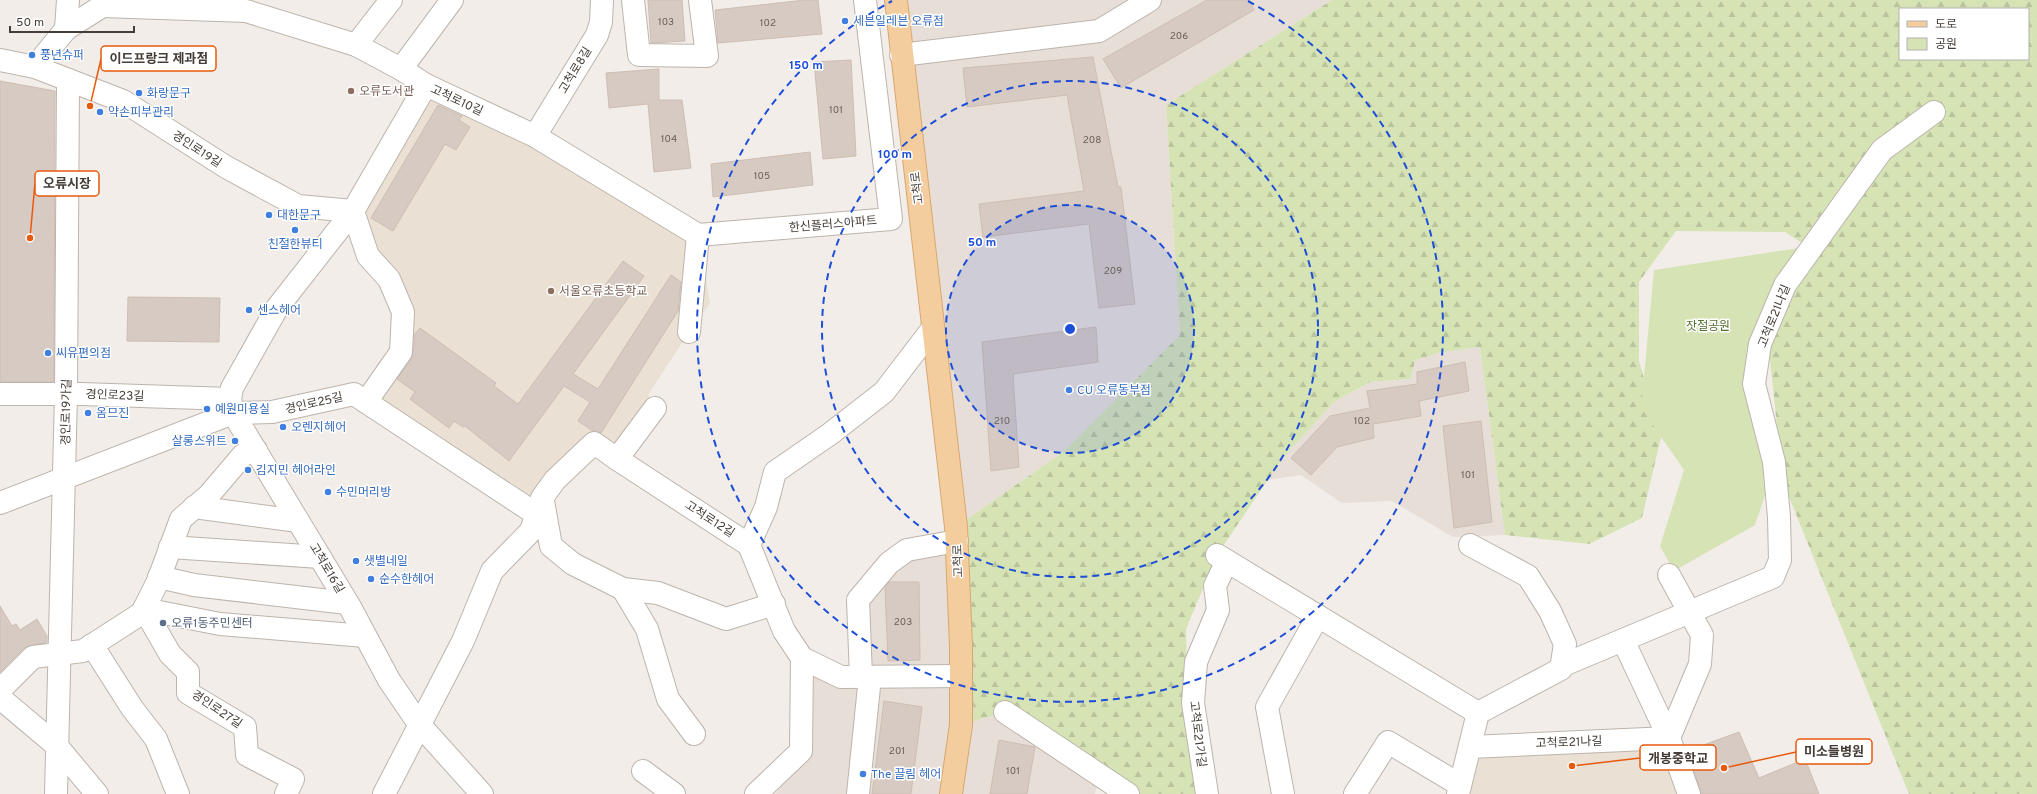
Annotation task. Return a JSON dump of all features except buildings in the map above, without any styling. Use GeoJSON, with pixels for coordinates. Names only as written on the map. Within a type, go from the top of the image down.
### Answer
{"type":"FeatureCollection","features":[{"type":"Feature","properties":{"kind":"main road","name":"고척로"},"geometry":{"type":"LineString","coordinates":[[896,0],[957,541],[961,725],[951,794]]}},
{"type":"Feature","properties":{"kind":"street"},"geometry":{"type":"LineString","coordinates":[[66,29],[68,0]]}},
{"type":"Feature","properties":{"kind":"street"},"geometry":{"type":"LineString","coordinates":[[356,45],[391,0]]}},
{"type":"Feature","properties":{"kind":"street"},"geometry":{"type":"LineString","coordinates":[[402,69],[452,0]]}},
{"type":"Feature","properties":{"kind":"street","name":"고척로8길"},"geometry":{"type":"LineString","coordinates":[[536,136],[597,35],[601,22],[602,0]]}},
{"type":"Feature","properties":{"kind":"street"},"geometry":{"type":"LineString","coordinates":[[633,0],[639,55],[707,56],[700,0]]}},
{"type":"Feature","properties":{"kind":"street","name":"한신플러스아파트"},"geometry":{"type":"LineString","coordinates":[[698,236],[891,219],[865,0]]}},
{"type":"Feature","properties":{"kind":"street"},"geometry":{"type":"LineString","coordinates":[[902,55],[1099,31],[1150,0]]}},
{"type":"Feature","properties":{"kind":"street"},"geometry":{"type":"LineString","coordinates":[[35,67],[66,29],[107,3]]}},
{"type":"Feature","properties":{"kind":"street","name":"고척로10길"},"geometry":{"type":"LineString","coordinates":[[107,3],[246,11],[356,45],[402,69],[426,85],[536,136],[698,236]]}},
{"type":"Feature","properties":{"kind":"street","name":"경인로19길"},"geometry":{"type":"LineString","coordinates":[[0,60],[35,67],[123,101],[226,167],[298,206],[353,211]]}},
{"type":"Feature","properties":{"kind":"street","name":"경인로19가길"},"geometry":{"type":"LineString","coordinates":[[56,794],[56,745],[66,394],[68,80]]}},
{"type":"Feature","properties":{"kind":"street"},"geometry":{"type":"LineString","coordinates":[[232,406],[232,388],[277,308],[353,211],[426,85]]}},
{"type":"Feature","properties":{"kind":"street","name":"고척로21나길"},"geometry":{"type":"LineString","coordinates":[[1478,713],[1561,669],[1561,666],[1773,577],[1780,560],[1778,517],[1774,462],[1754,384],[1760,344],[1785,285],[1882,150],[1934,112]]}},
{"type":"Feature","properties":{"kind":"street"},"geometry":{"type":"LineString","coordinates":[[353,211],[368,256],[389,279],[403,312],[401,352],[366,402]]}},
{"type":"Feature","properties":{"kind":"street"},"geometry":{"type":"LineString","coordinates":[[689,332],[698,236]]}},
{"type":"Feature","properties":{"kind":"street"},"geometry":{"type":"LineString","coordinates":[[933,328],[884,392],[830,434],[775,472],[766,507],[749,545],[784,630],[802,658],[841,677],[961,676]]}},
{"type":"Feature","properties":{"kind":"street","name":"경인로23길"},"geometry":{"type":"LineString","coordinates":[[0,394],[66,394],[232,406]]}},
{"type":"Feature","properties":{"kind":"street","name":"경인로25길"},"geometry":{"type":"LineString","coordinates":[[0,503],[64,478],[232,406],[272,412],[354,394],[539,506]]}},
{"type":"Feature","properties":{"kind":"street","name":"고척로16길"},"geometry":{"type":"LineString","coordinates":[[232,406],[256,450],[347,603],[390,680],[420,724],[482,794]]}},
{"type":"Feature","properties":{"kind":"street"},"geometry":{"type":"LineString","coordinates":[[617,459],[655,408]]}},
{"type":"Feature","properties":{"kind":"street","name":"고척로12길"},"geometry":{"type":"LineString","coordinates":[[539,506],[555,480],[594,443],[749,545]]}},
{"type":"Feature","properties":{"kind":"street"},"geometry":{"type":"LineString","coordinates":[[0,690],[33,657],[83,651],[142,613],[159,577],[181,519],[209,495],[243,455],[256,450]]}},
{"type":"Feature","properties":{"kind":"street"},"geometry":{"type":"LineString","coordinates":[[539,506],[551,546],[573,564],[623,589],[658,593],[726,619],[774,604]]}},
{"type":"Feature","properties":{"kind":"street"},"geometry":{"type":"LineString","coordinates":[[384,794],[463,641],[492,571],[532,531],[539,506]]}},
{"type":"Feature","properties":{"kind":"street"},"geometry":{"type":"LineString","coordinates":[[194,507],[298,521]]}},
{"type":"Feature","properties":{"kind":"street"},"geometry":{"type":"LineString","coordinates":[[858,794],[865,677],[858,600],[889,563],[907,550],[957,541]]}},
{"type":"Feature","properties":{"kind":"street"},"geometry":{"type":"LineString","coordinates":[[1470,545],[1528,576],[1550,611],[1565,644],[1561,666]]}},
{"type":"Feature","properties":{"kind":"street"},"geometry":{"type":"LineString","coordinates":[[170,547],[320,557]]}},
{"type":"Feature","properties":{"kind":"street","name":"고척로21가길"},"geometry":{"type":"LineString","coordinates":[[1207,794],[1192,703],[1196,662],[1218,610],[1214,586],[1222,558],[1478,713]]}},
{"type":"Feature","properties":{"kind":"street"},"geometry":{"type":"LineString","coordinates":[[1669,575],[1702,635],[1700,664],[1669,738]]}},
{"type":"Feature","properties":{"kind":"street"},"geometry":{"type":"LineString","coordinates":[[159,577],[194,585],[347,603]]}},
{"type":"Feature","properties":{"kind":"street"},"geometry":{"type":"LineString","coordinates":[[623,589],[647,629],[668,698],[694,734]]}},
{"type":"Feature","properties":{"kind":"street"},"geometry":{"type":"LineString","coordinates":[[144,609],[220,624],[365,636]]}},
{"type":"Feature","properties":{"kind":"street","name":"경인로27길"},"geometry":{"type":"LineString","coordinates":[[144,609],[170,654],[188,672],[188,692],[245,727],[247,755],[293,779],[286,794]]}},
{"type":"Feature","properties":{"kind":"street"},"geometry":{"type":"LineString","coordinates":[[1283,794],[1267,707],[1318,616]]}},
{"type":"Feature","properties":{"kind":"street"},"geometry":{"type":"LineString","coordinates":[[1623,640],[1669,738],[1689,794]]}},
{"type":"Feature","properties":{"kind":"street"},"geometry":{"type":"LineString","coordinates":[[92,645],[132,708],[156,739],[178,794]]}},
{"type":"Feature","properties":{"kind":"street"},"geometry":{"type":"LineString","coordinates":[[756,794],[801,751],[802,658]]}},
{"type":"Feature","properties":{"kind":"street"},"geometry":{"type":"LineString","coordinates":[[0,698],[56,745],[97,794]]}},
{"type":"Feature","properties":{"kind":"street"},"geometry":{"type":"LineString","coordinates":[[1004,712],[1128,794]]}},
{"type":"Feature","properties":{"kind":"street"},"geometry":{"type":"LineString","coordinates":[[1355,794],[1388,742],[1459,790],[1478,713]]}},
{"type":"Feature","properties":{"kind":"street","name":"고척로21나길"},"geometry":{"type":"LineString","coordinates":[[1470,746],[1669,738]]}},
{"type":"Feature","properties":{"kind":"street"},"geometry":{"type":"LineString","coordinates":[[643,771],[674,794]]}},
{"type":"Feature","properties":{"kind":"shaded area"},"geometry":{"type":"Polygon","coordinates":[[[909,0],[1332,0],[1166,105],[1180,335],[1063,452],[956,527],[906,89],[909,0]]]}},
{"type":"Feature","properties":{"kind":"shaded area","name":"서울오류초등학교"},"geometry":{"type":"Polygon","coordinates":[[[426,85],[698,235],[710,303],[689,332],[648,395],[653,405],[619,452],[594,439],[551,467],[539,483],[533,498],[377,395],[403,312],[353,211],[426,85]]]}},
{"type":"Feature","properties":{"kind":"shaded area"},"geometry":{"type":"Polygon","coordinates":[[[1480,347],[1505,535],[1453,537],[1392,501],[1342,503],[1301,475],[1267,480],[1282,459],[1334,402],[1370,382],[1411,379],[1415,360],[1443,352],[1480,347]]]}},
{"type":"Feature","properties":{"kind":"shaded area"},"geometry":{"type":"Polygon","coordinates":[[[957,541],[961,725],[1005,712],[1099,775],[1095,794],[776,794],[801,751],[802,658],[861,677],[858,600],[889,563],[957,541]]]}},
{"type":"Feature","properties":{"kind":"shaded area"},"geometry":{"type":"Polygon","coordinates":[[[1669,738],[1689,794],[1458,794],[1470,747],[1669,738]]]}},
{"type":"Feature","properties":{"kind":"green space"},"geometry":{"type":"Polygon","coordinates":[[[1332,0],[2037,0],[2037,794],[1909,794],[1783,482],[1769,350],[1810,248],[1785,232],[1676,231],[1639,282],[1639,361],[1661,437],[1642,518],[1589,544],[1505,535],[1480,347],[1443,352],[1415,360],[1411,379],[1370,382],[1334,402],[1282,459],[1217,555],[1186,629],[1188,728],[1201,794],[1128,794],[1005,712],[961,725],[956,527],[1063,452],[1180,335],[1166,105],[1332,0]]]}},
{"type":"Feature","properties":{"kind":"green space","name":"잣절공원"},"geometry":{"type":"Polygon","coordinates":[[[1812,246],[1770,326],[1749,407],[1774,469],[1755,525],[1674,571],[1660,546],[1684,470],[1641,408],[1654,270],[1812,246]]]}},
{"type":"Feature","properties":{"kind":"place","name":"세븐일레븐 오류점"},"geometry":{"type":"Point","coordinates":[845,21]}},
{"type":"Feature","properties":{"kind":"place","name":"풍년슈퍼"},"geometry":{"type":"Point","coordinates":[32,55]}},
{"type":"Feature","properties":{"kind":"place","name":"오류도서관"},"geometry":{"type":"Point","coordinates":[351,91]}},
{"type":"Feature","properties":{"kind":"place","name":"화랑문구"},"geometry":{"type":"Point","coordinates":[139,93]}},
{"type":"Feature","properties":{"kind":"place","name":"이드프랑크 제과점"},"geometry":{"type":"Point","coordinates":[90,106]}},
{"type":"Feature","properties":{"kind":"place","name":"약손피부관리"},"geometry":{"type":"Point","coordinates":[100,112]}},
{"type":"Feature","properties":{"kind":"place","name":"대한문구"},"geometry":{"type":"Point","coordinates":[269,215]}},
{"type":"Feature","properties":{"kind":"place","name":"친절한뷰티"},"geometry":{"type":"Point","coordinates":[295,230]}},
{"type":"Feature","properties":{"kind":"place","name":"오류시장"},"geometry":{"type":"Point","coordinates":[30,238]}},
{"type":"Feature","properties":{"kind":"place","name":"서울오류초등학교"},"geometry":{"type":"Point","coordinates":[551,291]}},
{"type":"Feature","properties":{"kind":"place","name":"센스헤어"},"geometry":{"type":"Point","coordinates":[249,310]}},
{"type":"Feature","properties":{"kind":"place","name":"씨유편의점"},"geometry":{"type":"Point","coordinates":[48,353]}},
{"type":"Feature","properties":{"kind":"place","name":"CU 오류동부점"},"geometry":{"type":"Point","coordinates":[1069,390]}},
{"type":"Feature","properties":{"kind":"place","name":"예원미용실"},"geometry":{"type":"Point","coordinates":[207,409]}},
{"type":"Feature","properties":{"kind":"place","name":"옴므진"},"geometry":{"type":"Point","coordinates":[88,413]}},
{"type":"Feature","properties":{"kind":"place","name":"오렌지헤어"},"geometry":{"type":"Point","coordinates":[283,427]}},
{"type":"Feature","properties":{"kind":"place","name":"살롱스위트"},"geometry":{"type":"Point","coordinates":[235,441]}},
{"type":"Feature","properties":{"kind":"place","name":"김지민 헤어라인"},"geometry":{"type":"Point","coordinates":[248,470]}},
{"type":"Feature","properties":{"kind":"place","name":"수민머리방"},"geometry":{"type":"Point","coordinates":[328,492]}},
{"type":"Feature","properties":{"kind":"place","name":"샛별네일"},"geometry":{"type":"Point","coordinates":[356,561]}},
{"type":"Feature","properties":{"kind":"place","name":"순수한헤어"},"geometry":{"type":"Point","coordinates":[371,579]}},
{"type":"Feature","properties":{"kind":"place","name":"오류1동주민센터"},"geometry":{"type":"Point","coordinates":[163,623]}},
{"type":"Feature","properties":{"kind":"place","name":"개봉중학교"},"geometry":{"type":"Point","coordinates":[1572,766]}},
{"type":"Feature","properties":{"kind":"place","name":"미소들병원"},"geometry":{"type":"Point","coordinates":[1724,768]}},
{"type":"Feature","properties":{"kind":"place","name":"The 끌림 헤어"},"geometry":{"type":"Point","coordinates":[863,774]}}]}
